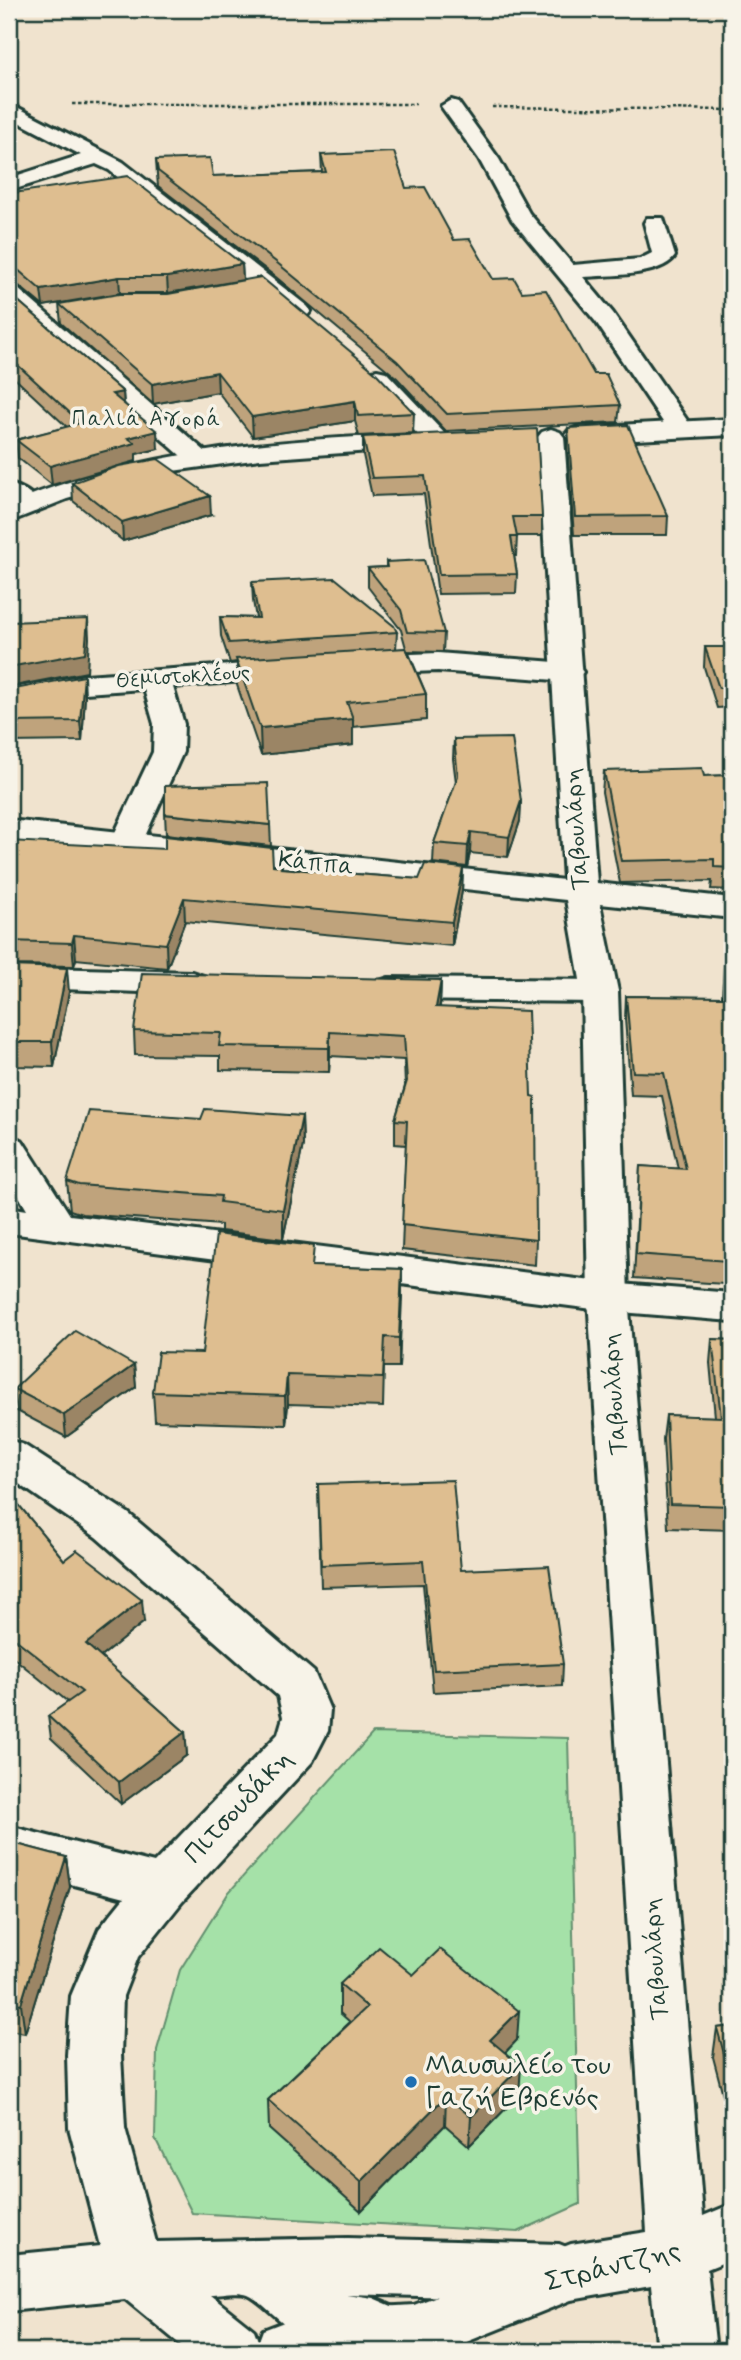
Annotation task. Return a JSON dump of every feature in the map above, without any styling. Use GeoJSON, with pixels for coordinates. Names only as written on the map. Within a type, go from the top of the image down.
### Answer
{"type":"FeatureCollection","features":[{"type":"Feature","properties":{"kind":"street"},"geometry":{"type":"LineString","coordinates":[[450,106],[489,159],[520,215],[605,318],[680,429],[732,427]]}},
{"type":"Feature","properties":{"kind":"street"},"geometry":{"type":"LineString","coordinates":[[9,109],[117,166],[317,326]]}},
{"type":"Feature","properties":{"kind":"street"},"geometry":{"type":"LineString","coordinates":[[9,185],[100,156]]}},
{"type":"Feature","properties":{"kind":"street"},"geometry":{"type":"LineString","coordinates":[[566,272],[644,265],[664,256],[655,223]]}},
{"type":"Feature","properties":{"kind":"street"},"geometry":{"type":"LineString","coordinates":[[242,289],[267,285]]}},
{"type":"Feature","properties":{"kind":"street"},"geometry":{"type":"LineString","coordinates":[[9,293],[197,457]]}},
{"type":"Feature","properties":{"kind":"street"},"geometry":{"type":"LineString","coordinates":[[38,317],[65,312]]}},
{"type":"Feature","properties":{"kind":"street"},"geometry":{"type":"LineString","coordinates":[[15,504],[125,471],[197,457],[289,447],[451,440],[356,360]]}},
{"type":"Feature","properties":{"kind":"street","name":"Ταβουλάρη"},"geometry":{"type":"LineString","coordinates":[[680,429],[538,437],[568,672],[580,892],[600,991],[608,1297],[677,2254],[687,2351]]}},
{"type":"Feature","properties":{"kind":"street","name":"Θεμιστοκλέους"},"geometry":{"type":"LineString","coordinates":[[9,698],[85,684],[155,678],[438,662],[568,672]]}},
{"type":"Feature","properties":{"kind":"street"},"geometry":{"type":"LineString","coordinates":[[126,843],[169,752],[172,740],[169,718],[155,678]]}},
{"type":"Feature","properties":{"kind":"street","name":"Κάππα"},"geometry":{"type":"LineString","coordinates":[[9,830],[732,908]]}},
{"type":"Feature","properties":{"kind":"street"},"geometry":{"type":"LineString","coordinates":[[9,977],[219,984]]}},
{"type":"Feature","properties":{"kind":"street"},"geometry":{"type":"LineString","coordinates":[[358,989],[600,991]]}},
{"type":"Feature","properties":{"kind":"street"},"geometry":{"type":"LineString","coordinates":[[9,1148],[57,1226]]}},
{"type":"Feature","properties":{"kind":"street"},"geometry":{"type":"LineString","coordinates":[[9,1220],[608,1297],[732,1307]]}},
{"type":"Feature","properties":{"kind":"street","name":"Πιτσουδάκη"},"geometry":{"type":"LineString","coordinates":[[9,1457],[113,1525],[297,1685],[309,1718],[304,1734],[295,1748],[164,1887],[117,1945],[97,1996],[94,2055],[97,2129],[135,2271]]}},
{"type":"Feature","properties":{"kind":"street"},"geometry":{"type":"LineString","coordinates":[[9,1847],[164,1887]]}},
{"type":"Feature","properties":{"kind":"street","name":"Στράντζης"},"geometry":{"type":"LineString","coordinates":[[284,2351],[346,2338],[407,2343],[449,2319],[571,2272],[677,2254],[732,2231]]}},
{"type":"Feature","properties":{"kind":"street"},"geometry":{"type":"LineString","coordinates":[[256,2266],[310,2307],[334,2320],[407,2343]]}},
{"type":"Feature","properties":{"kind":"street"},"geometry":{"type":"LineString","coordinates":[[9,2283],[135,2271],[256,2266],[417,2266],[571,2272]]}},
{"type":"Feature","properties":{"kind":"street"},"geometry":{"type":"LineString","coordinates":[[135,2271],[233,2351]]}},
{"type":"Feature","properties":{"kind":"path"},"geometry":{"type":"LineString","coordinates":[[62,104],[732,110]]}},
{"type":"Feature","properties":{"kind":"green space"},"geometry":{"type":"Polygon","coordinates":[[[373,1733],[568,1738],[580,2204],[518,2232],[192,2213],[155,2138],[157,2050],[180,1970],[229,1892],[373,1733]]]}},
{"type":"Feature","properties":{"kind":"building"},"geometry":{"type":"Polygon","coordinates":[[[394,152],[406,188],[425,187],[454,240],[470,239],[493,279],[514,278],[522,292],[546,290],[594,374],[606,374],[620,405],[447,414],[397,361],[276,262],[158,171],[156,160],[210,158],[213,176],[326,172],[321,155],[394,152]]]}},
{"type":"Feature","properties":{"kind":"building"},"geometry":{"type":"Polygon","coordinates":[[[128,176],[242,264],[167,277],[119,277],[41,290],[17,269],[9,268],[9,189],[14,193],[128,176]]]}},
{"type":"Feature","properties":{"kind":"building"},"geometry":{"type":"Polygon","coordinates":[[[261,277],[375,372],[414,413],[358,416],[355,401],[252,417],[217,372],[152,384],[59,304],[119,294],[168,294],[261,277]]]}},
{"type":"Feature","properties":{"kind":"building"},"geometry":{"type":"Polygon","coordinates":[[[9,293],[123,392],[112,394],[157,431],[128,438],[135,443],[50,466],[16,440],[81,423],[9,357],[9,293]]]}},
{"type":"Feature","properties":{"kind":"building"},"geometry":{"type":"Polygon","coordinates":[[[628,425],[668,516],[575,517],[568,428],[628,425]]]}},
{"type":"Feature","properties":{"kind":"building"},"geometry":{"type":"Polygon","coordinates":[[[537,429],[542,517],[513,517],[517,537],[511,537],[517,574],[439,575],[425,476],[372,478],[363,437],[537,429]]]}},
{"type":"Feature","properties":{"kind":"building"},"geometry":{"type":"Polygon","coordinates":[[[158,459],[210,496],[122,522],[72,483],[119,466],[158,459]]]}},
{"type":"Feature","properties":{"kind":"building"},"geometry":{"type":"Polygon","coordinates":[[[424,560],[444,633],[407,632],[401,610],[368,568],[387,567],[386,562],[424,560]]]}},
{"type":"Feature","properties":{"kind":"building"},"geometry":{"type":"Polygon","coordinates":[[[335,578],[394,626],[397,632],[229,643],[220,617],[259,618],[252,582],[335,578]]]}},
{"type":"Feature","properties":{"kind":"building"},"geometry":{"type":"Polygon","coordinates":[[[88,619],[85,653],[9,667],[9,622],[88,619]]]}},
{"type":"Feature","properties":{"kind":"building"},"geometry":{"type":"Polygon","coordinates":[[[705,647],[732,647],[732,688],[719,688],[705,647]]]}},
{"type":"Feature","properties":{"kind":"building"},"geometry":{"type":"Polygon","coordinates":[[[406,648],[426,694],[347,702],[353,719],[260,728],[236,659],[406,648]]]}},
{"type":"Feature","properties":{"kind":"building"},"geometry":{"type":"Polygon","coordinates":[[[84,676],[80,721],[9,722],[9,690],[84,676]]]}},
{"type":"Feature","properties":{"kind":"building"},"geometry":{"type":"Polygon","coordinates":[[[512,738],[521,801],[509,837],[471,832],[468,846],[434,843],[458,776],[454,739],[512,738]]]}},
{"type":"Feature","properties":{"kind":"building"},"geometry":{"type":"Polygon","coordinates":[[[702,768],[704,776],[732,775],[732,868],[714,867],[714,859],[621,861],[604,771],[702,768]]]}},
{"type":"Feature","properties":{"kind":"building"},"geometry":{"type":"Polygon","coordinates":[[[268,783],[270,825],[165,814],[165,786],[268,783]]]}},
{"type":"Feature","properties":{"kind":"building"},"geometry":{"type":"Polygon","coordinates":[[[165,836],[272,848],[273,865],[282,866],[281,868],[419,879],[425,864],[463,868],[452,922],[184,898],[166,944],[74,935],[72,943],[9,941],[9,841],[165,849],[165,836]]]}},
{"type":"Feature","properties":{"kind":"building"},"geometry":{"type":"Polygon","coordinates":[[[732,897],[732,1177],[728,1177],[727,1261],[636,1254],[640,1166],[686,1169],[664,1073],[633,1072],[626,996],[723,997],[732,897]]]}},
{"type":"Feature","properties":{"kind":"building"},"geometry":{"type":"Polygon","coordinates":[[[9,966],[67,968],[52,1042],[11,1042],[9,966]]]}},
{"type":"Feature","properties":{"kind":"building"},"geometry":{"type":"Polygon","coordinates":[[[142,973],[441,980],[436,1007],[528,1011],[531,1096],[535,1097],[536,1240],[402,1225],[407,1121],[395,1120],[407,1081],[404,1036],[330,1032],[329,1048],[219,1046],[221,1033],[134,1031],[142,973]]]}},
{"type":"Feature","properties":{"kind":"building"},"geometry":{"type":"Polygon","coordinates":[[[205,1109],[302,1116],[283,1210],[220,1202],[221,1196],[79,1185],[67,1181],[89,1111],[201,1119],[205,1109]]]}},
{"type":"Feature","properties":{"kind":"building"},"geometry":{"type":"Polygon","coordinates":[[[216,1234],[314,1246],[312,1266],[402,1269],[399,1338],[385,1337],[383,1378],[287,1375],[285,1396],[153,1392],[158,1352],[202,1353],[216,1234]]]}},
{"type":"Feature","properties":{"kind":"building"},"geometry":{"type":"Polygon","coordinates":[[[75,1331],[134,1365],[64,1415],[14,1389],[75,1331]]]}},
{"type":"Feature","properties":{"kind":"building"},"geometry":{"type":"Polygon","coordinates":[[[712,1339],[732,1340],[732,1506],[670,1504],[666,1415],[721,1417],[712,1339]]]}},
{"type":"Feature","properties":{"kind":"building"},"geometry":{"type":"Polygon","coordinates":[[[453,1480],[461,1570],[549,1566],[563,1664],[434,1670],[423,1561],[321,1565],[318,1484],[453,1480]]]}},
{"type":"Feature","properties":{"kind":"building"},"geometry":{"type":"Polygon","coordinates":[[[9,1493],[64,1560],[77,1550],[142,1600],[86,1644],[185,1732],[119,1782],[48,1716],[82,1692],[9,1634],[9,1493]]]}},
{"type":"Feature","properties":{"kind":"building"},"geometry":{"type":"Polygon","coordinates":[[[9,1842],[66,1857],[21,2004],[9,2002],[9,1842]]]}},
{"type":"Feature","properties":{"kind":"building","name":"Μαυσωλείο του Γαζή Εβρενός"},"geometry":{"type":"Polygon","coordinates":[[[379,1947],[413,1975],[440,1949],[519,2011],[490,2040],[521,2066],[471,2117],[446,2096],[361,2182],[268,2100],[367,2007],[340,1984],[379,1947]]]}},
{"type":"Feature","properties":{"kind":"building"},"geometry":{"type":"Polygon","coordinates":[[[732,2026],[732,2083],[717,2028],[732,2026]]]}},
{"type":"Feature","properties":{"kind":"place","name":"Μαυσωλείο του Γαζή Εβρενός"},"geometry":{"type":"Point","coordinates":[411,2082]}},
{"type":"Feature","properties":{"kind":"district","name":"Παλιά Αγορά"},"geometry":{"type":"Point","coordinates":[147,419]}}]}
